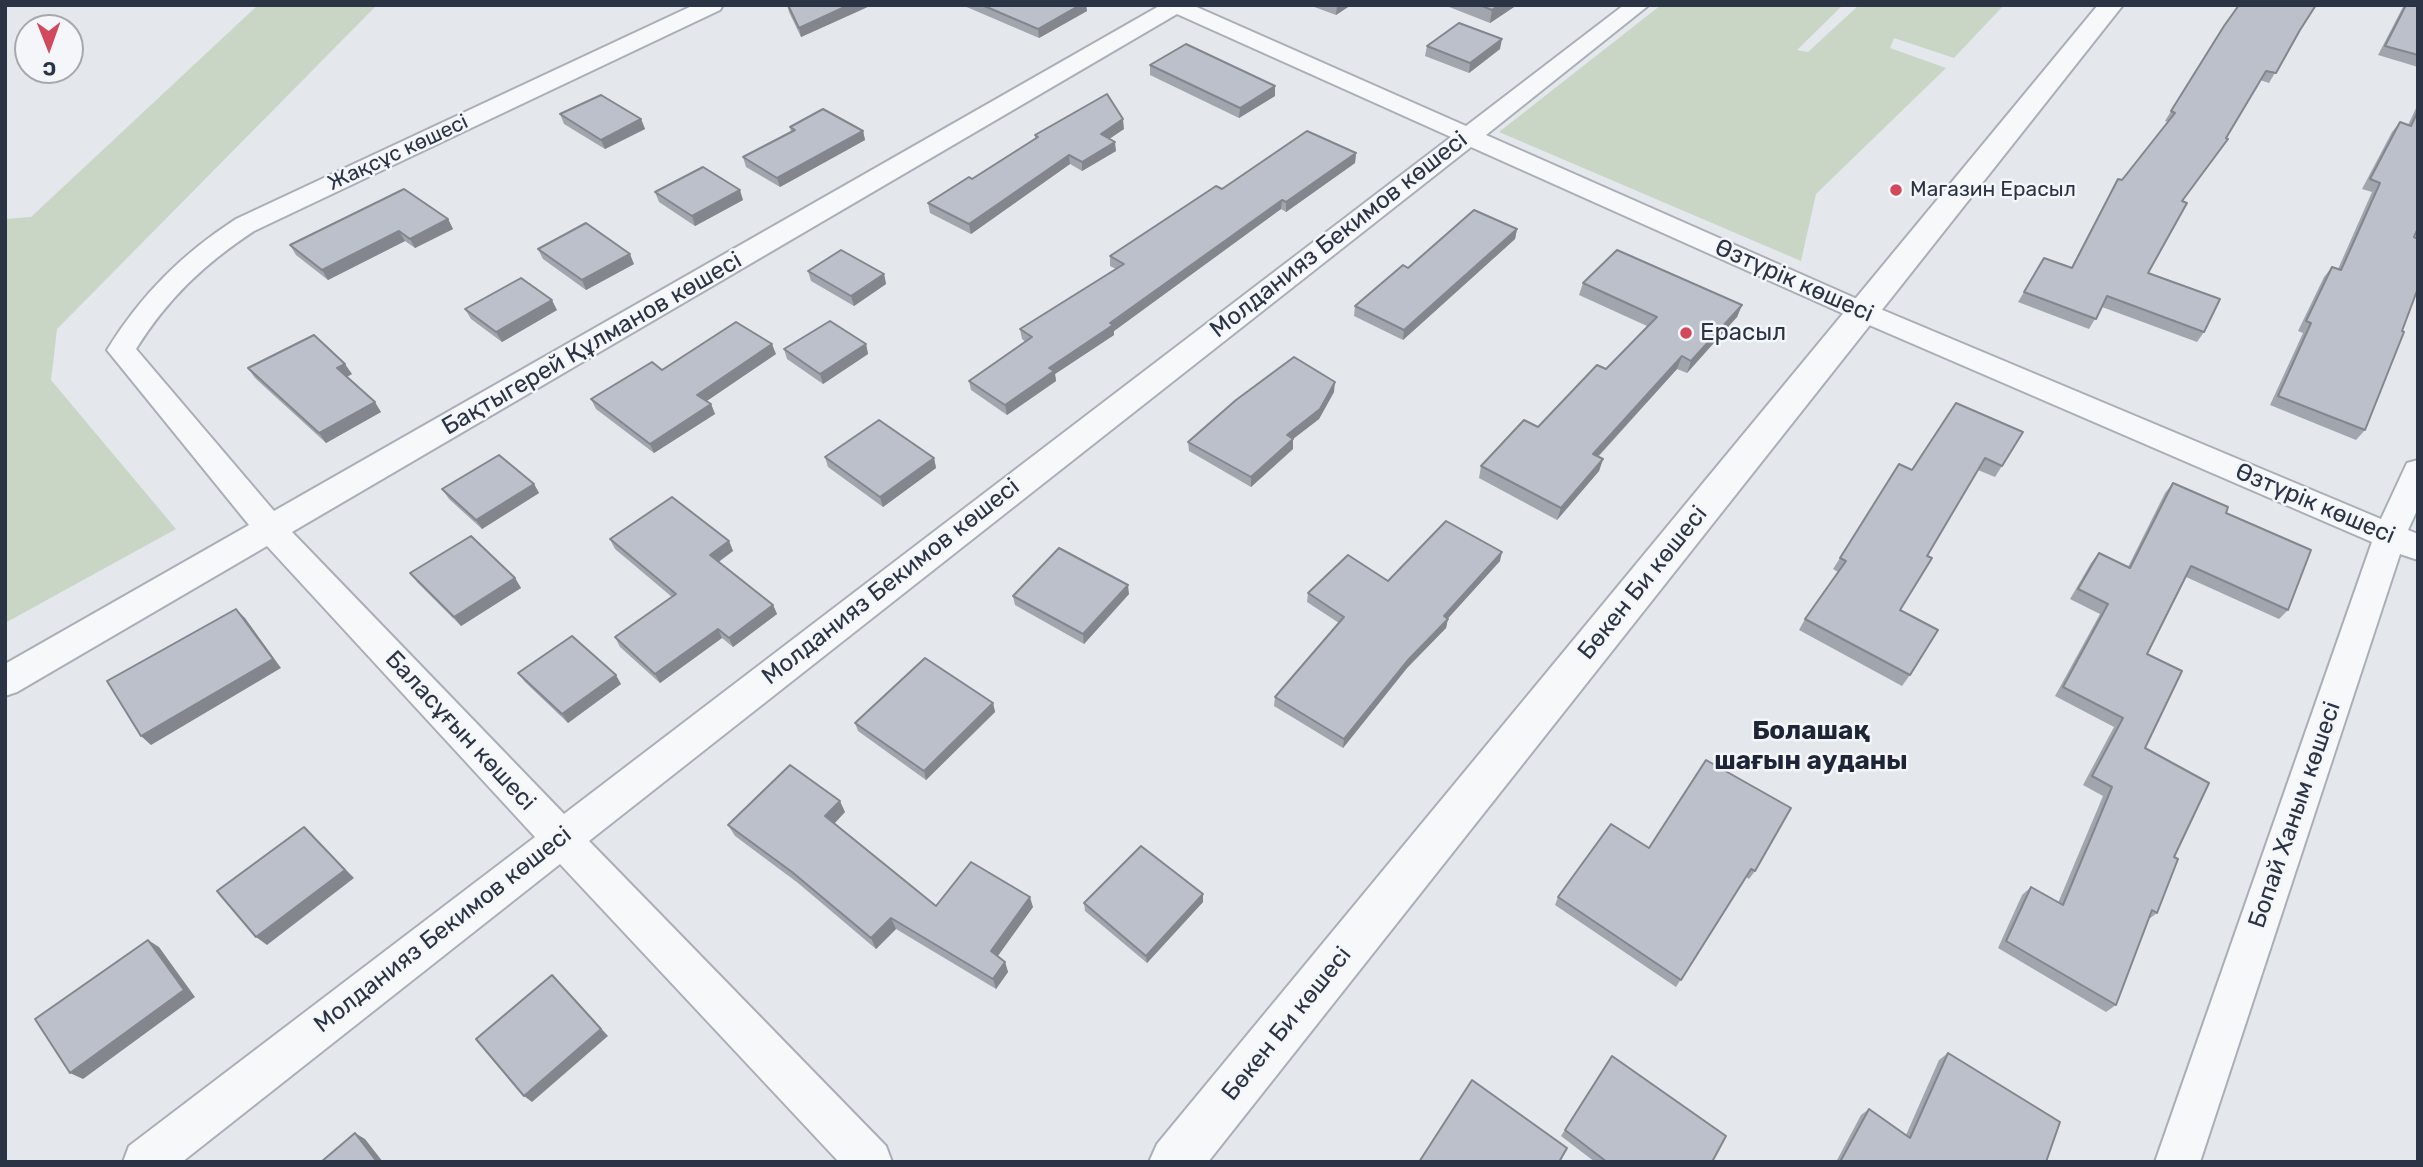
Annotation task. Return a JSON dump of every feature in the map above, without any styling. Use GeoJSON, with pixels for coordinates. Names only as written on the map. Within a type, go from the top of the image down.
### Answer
{"type":"FeatureCollection","features":[{"type":"Feature","properties":{"kind":"street","name":"Жақсұс көшесі"},"geometry":{"type":"LineString","coordinates":[[121,350],[143,314],[180,273],[208,248],[245,225],[712,5]]}},
{"type":"Feature","properties":{"kind":"street","name":"Өзтүрік көшесі"},"geometry":{"type":"LineString","coordinates":[[1176,5],[1863,312],[2404,542]]}},
{"type":"Feature","properties":{"kind":"street","name":"Бақтыгерей Құлманов көшесі"},"geometry":{"type":"LineString","coordinates":[[5,682],[1176,5]]}},
{"type":"Feature","properties":{"kind":"street","name":"Молданияз Бекимов көшесі"},"geometry":{"type":"LineString","coordinates":[[145,1162],[1638,5]]}},
{"type":"Feature","properties":{"kind":"street","name":"Бөкен Би көшесі"},"geometry":{"type":"LineString","coordinates":[[1175,1162],[2111,5]]}},
{"type":"Feature","properties":{"kind":"street","name":"Баласұғын көшесі"},"geometry":{"type":"LineString","coordinates":[[121,350],[271,530],[870,1162]]}},
{"type":"Feature","properties":{"kind":"street","name":"Бопай Ханым көшесі"},"geometry":{"type":"LineString","coordinates":[[2177,1162],[2404,542],[2418,471]]}},
{"type":"Feature","properties":{"kind":"green space"},"geometry":{"type":"Polygon","coordinates":[[[258,5],[377,5],[57,329],[51,380],[176,529],[5,623],[5,219],[31,217],[258,5]]]}},
{"type":"Feature","properties":{"kind":"green space"},"geometry":{"type":"Polygon","coordinates":[[[1661,5],[1843,5],[1797,50],[1808,52],[1859,5],[2004,5],[1954,58],[1894,38],[1890,48],[1946,68],[1816,194],[1801,261],[1499,132],[1661,5]]]}},
{"type":"Feature","properties":{"kind":"building"},"geometry":{"type":"Polygon","coordinates":[[[788,5],[849,5],[799,28],[788,5]]]}},
{"type":"Feature","properties":{"kind":"building"},"geometry":{"type":"Polygon","coordinates":[[[982,5],[1080,5],[1038,29],[982,5]]]}},
{"type":"Feature","properties":{"kind":"building"},"geometry":{"type":"Polygon","coordinates":[[[1480,5],[1499,5],[1492,10],[1480,5]]]}},
{"type":"Feature","properties":{"kind":"building"},"geometry":{"type":"Polygon","coordinates":[[[2239,5],[2316,5],[2276,73],[2266,71],[2226,138],[2228,139],[2182,201],[2187,203],[2148,273],[2220,299],[2204,332],[2107,296],[2096,319],[2024,292],[2044,258],[2072,268],[2118,179],[2122,180],[2175,113],[2171,111],[2239,5]]]}},
{"type":"Feature","properties":{"kind":"building"},"geometry":{"type":"Polygon","coordinates":[[[2406,5],[2418,5],[2418,55],[2385,46],[2406,5]]]}},
{"type":"Feature","properties":{"kind":"building"},"geometry":{"type":"Polygon","coordinates":[[[1459,23],[1502,39],[1470,63],[1427,46],[1459,23]]]}},
{"type":"Feature","properties":{"kind":"building"},"geometry":{"type":"Polygon","coordinates":[[[1186,44],[1275,86],[1240,108],[1150,65],[1186,44]]]}},
{"type":"Feature","properties":{"kind":"building"},"geometry":{"type":"Polygon","coordinates":[[[1107,94],[1123,119],[1101,134],[1115,142],[1082,162],[1069,155],[969,224],[928,203],[1038,137],[1035,135],[1107,94]]]}},
{"type":"Feature","properties":{"kind":"building"},"geometry":{"type":"Polygon","coordinates":[[[601,95],[641,119],[601,140],[560,114],[601,95]]]}},
{"type":"Feature","properties":{"kind":"building"},"geometry":{"type":"Polygon","coordinates":[[[823,109],[863,131],[777,178],[743,157],[795,130],[790,127],[823,109]]]}},
{"type":"Feature","properties":{"kind":"building"},"geometry":{"type":"Polygon","coordinates":[[[2418,111],[2418,228],[2414,237],[2418,239],[2418,288],[2402,331],[2404,332],[2365,430],[2278,396],[2311,323],[2306,321],[2332,267],[2341,270],[2380,183],[2370,179],[2400,122],[2411,126],[2418,111]]]}},
{"type":"Feature","properties":{"kind":"building"},"geometry":{"type":"Polygon","coordinates":[[[1307,131],[1356,153],[1286,202],[1282,200],[1110,323],[1113,325],[1049,368],[1054,371],[1005,405],[969,381],[1032,337],[1020,329],[1124,264],[1110,256],[1216,186],[1222,189],[1307,131]]]}},
{"type":"Feature","properties":{"kind":"building"},"geometry":{"type":"Polygon","coordinates":[[[703,167],[740,190],[692,216],[655,192],[703,167]]]}},
{"type":"Feature","properties":{"kind":"building"},"geometry":{"type":"Polygon","coordinates":[[[404,189],[448,219],[410,239],[399,231],[322,270],[290,245],[404,189]]]}},
{"type":"Feature","properties":{"kind":"building"},"geometry":{"type":"Polygon","coordinates":[[[1474,210],[1517,229],[1404,330],[1355,306],[1403,265],[1408,268],[1474,210]]]}},
{"type":"Feature","properties":{"kind":"building"},"geometry":{"type":"Polygon","coordinates":[[[586,223],[630,254],[582,280],[538,249],[586,223]]]}},
{"type":"Feature","properties":{"kind":"building"},"geometry":{"type":"Polygon","coordinates":[[[841,250],[884,274],[851,296],[808,271],[841,250]]]}},
{"type":"Feature","properties":{"kind":"building"},"geometry":{"type":"Polygon","coordinates":[[[1617,250],[1742,305],[1691,361],[1682,356],[1593,454],[1603,459],[1561,508],[1481,466],[1524,420],[1538,427],[1597,365],[1606,369],[1657,317],[1583,283],[1617,250]]]}},
{"type":"Feature","properties":{"kind":"building"},"geometry":{"type":"Polygon","coordinates":[[[521,278],[552,300],[496,332],[465,309],[521,278]]]}},
{"type":"Feature","properties":{"kind":"building"},"geometry":{"type":"Polygon","coordinates":[[[830,321],[866,344],[820,374],[784,349],[830,321]]]}},
{"type":"Feature","properties":{"kind":"building"},"geometry":{"type":"Polygon","coordinates":[[[736,322],[772,344],[697,395],[711,404],[650,444],[591,399],[652,362],[662,370],[736,322]]]}},
{"type":"Feature","properties":{"kind":"building"},"geometry":{"type":"Polygon","coordinates":[[[314,335],[345,364],[337,368],[375,402],[319,433],[248,368],[314,335]]]}},
{"type":"Feature","properties":{"kind":"building"},"geometry":{"type":"Polygon","coordinates":[[[1294,357],[1335,382],[1320,409],[1287,435],[1293,439],[1251,477],[1188,442],[1236,400],[1294,357]]]}},
{"type":"Feature","properties":{"kind":"building"},"geometry":{"type":"Polygon","coordinates":[[[1956,403],[2023,432],[2002,466],[1985,458],[1927,556],[1932,558],[1900,610],[1938,630],[1910,675],[1805,619],[1846,561],[1840,558],[1899,464],[1912,470],[1956,403]]]}},
{"type":"Feature","properties":{"kind":"building"},"geometry":{"type":"Polygon","coordinates":[[[879,420],[934,458],[880,497],[825,457],[879,420]]]}},
{"type":"Feature","properties":{"kind":"building"},"geometry":{"type":"Polygon","coordinates":[[[499,455],[534,484],[476,520],[442,489],[499,455]]]}},
{"type":"Feature","properties":{"kind":"building"},"geometry":{"type":"Polygon","coordinates":[[[2173,483],[2228,507],[2226,513],[2311,550],[2288,610],[2191,566],[2147,654],[2182,671],[2145,748],[2209,783],[2174,857],[2178,859],[2157,913],[2152,910],[2116,1005],[2006,941],[2031,887],[2063,905],[2112,787],[2092,776],[2123,718],[2063,687],[2108,604],[2078,589],[2099,553],[2130,568],[2173,483]]]}},
{"type":"Feature","properties":{"kind":"building"},"geometry":{"type":"Polygon","coordinates":[[[672,497],[729,541],[710,555],[773,605],[729,638],[718,629],[655,674],[615,637],[676,594],[610,539],[672,497]]]}},
{"type":"Feature","properties":{"kind":"building"},"geometry":{"type":"Polygon","coordinates":[[[1446,521],[1502,552],[1444,616],[1448,619],[1409,659],[1344,739],[1275,697],[1344,617],[1308,593],[1348,555],[1388,581],[1446,521]]]}},
{"type":"Feature","properties":{"kind":"building"},"geometry":{"type":"Polygon","coordinates":[[[471,536],[515,578],[454,617],[410,573],[471,536]]]}},
{"type":"Feature","properties":{"kind":"building"},"geometry":{"type":"Polygon","coordinates":[[[1059,548],[1128,585],[1083,634],[1013,596],[1059,548]]]}},
{"type":"Feature","properties":{"kind":"building"},"geometry":{"type":"Polygon","coordinates":[[[236,609],[273,659],[141,736],[107,681],[236,609]]]}},
{"type":"Feature","properties":{"kind":"building"},"geometry":{"type":"Polygon","coordinates":[[[572,636],[616,675],[562,714],[518,673],[572,636]]]}},
{"type":"Feature","properties":{"kind":"building"},"geometry":{"type":"Polygon","coordinates":[[[925,658],[993,703],[924,771],[855,723],[925,658]]]}},
{"type":"Feature","properties":{"kind":"building"},"geometry":{"type":"Polygon","coordinates":[[[1706,760],[1791,808],[1755,871],[1751,869],[1681,980],[1558,897],[1611,824],[1649,848],[1706,760]]]}},
{"type":"Feature","properties":{"kind":"building"},"geometry":{"type":"Polygon","coordinates":[[[790,765],[840,801],[825,816],[936,906],[971,862],[1030,897],[991,951],[1005,962],[993,979],[891,918],[871,938],[792,872],[728,825],[790,765]]]}},
{"type":"Feature","properties":{"kind":"building"},"geometry":{"type":"Polygon","coordinates":[[[304,827],[345,870],[256,937],[217,891],[304,827]]]}},
{"type":"Feature","properties":{"kind":"building"},"geometry":{"type":"Polygon","coordinates":[[[1141,846],[1203,894],[1146,956],[1084,903],[1141,846]]]}},
{"type":"Feature","properties":{"kind":"building"},"geometry":{"type":"Polygon","coordinates":[[[148,940],[184,990],[70,1073],[35,1019],[148,940]]]}},
{"type":"Feature","properties":{"kind":"building"},"geometry":{"type":"Polygon","coordinates":[[[552,975],[601,1029],[524,1096],[476,1039],[552,975]]]}},
{"type":"Feature","properties":{"kind":"building"},"geometry":{"type":"Polygon","coordinates":[[[1948,1053],[2060,1122],[2046,1162],[1840,1162],[1869,1109],[1910,1138],[1948,1053]]]}},
{"type":"Feature","properties":{"kind":"building"},"geometry":{"type":"Polygon","coordinates":[[[1612,1056],[1726,1136],[1712,1162],[1607,1162],[1565,1130],[1612,1056]]]}},
{"type":"Feature","properties":{"kind":"building"},"geometry":{"type":"Polygon","coordinates":[[[1472,1080],[1567,1148],[1559,1162],[1419,1162],[1472,1080]]]}},
{"type":"Feature","properties":{"kind":"building"},"geometry":{"type":"Polygon","coordinates":[[[355,1133],[377,1162],[321,1162],[355,1133]]]}},
{"type":"Feature","properties":{"kind":"place","name":"Магазин Ерасыл"},"geometry":{"type":"Point","coordinates":[1896,190]}},
{"type":"Feature","properties":{"kind":"place","name":"Ерасыл"},"geometry":{"type":"Point","coordinates":[1686,333]}},
{"type":"Feature","properties":{"kind":"district","name":"Болашақ шағын ауданы"},"geometry":{"type":"Point","coordinates":[1811,746]}}]}
